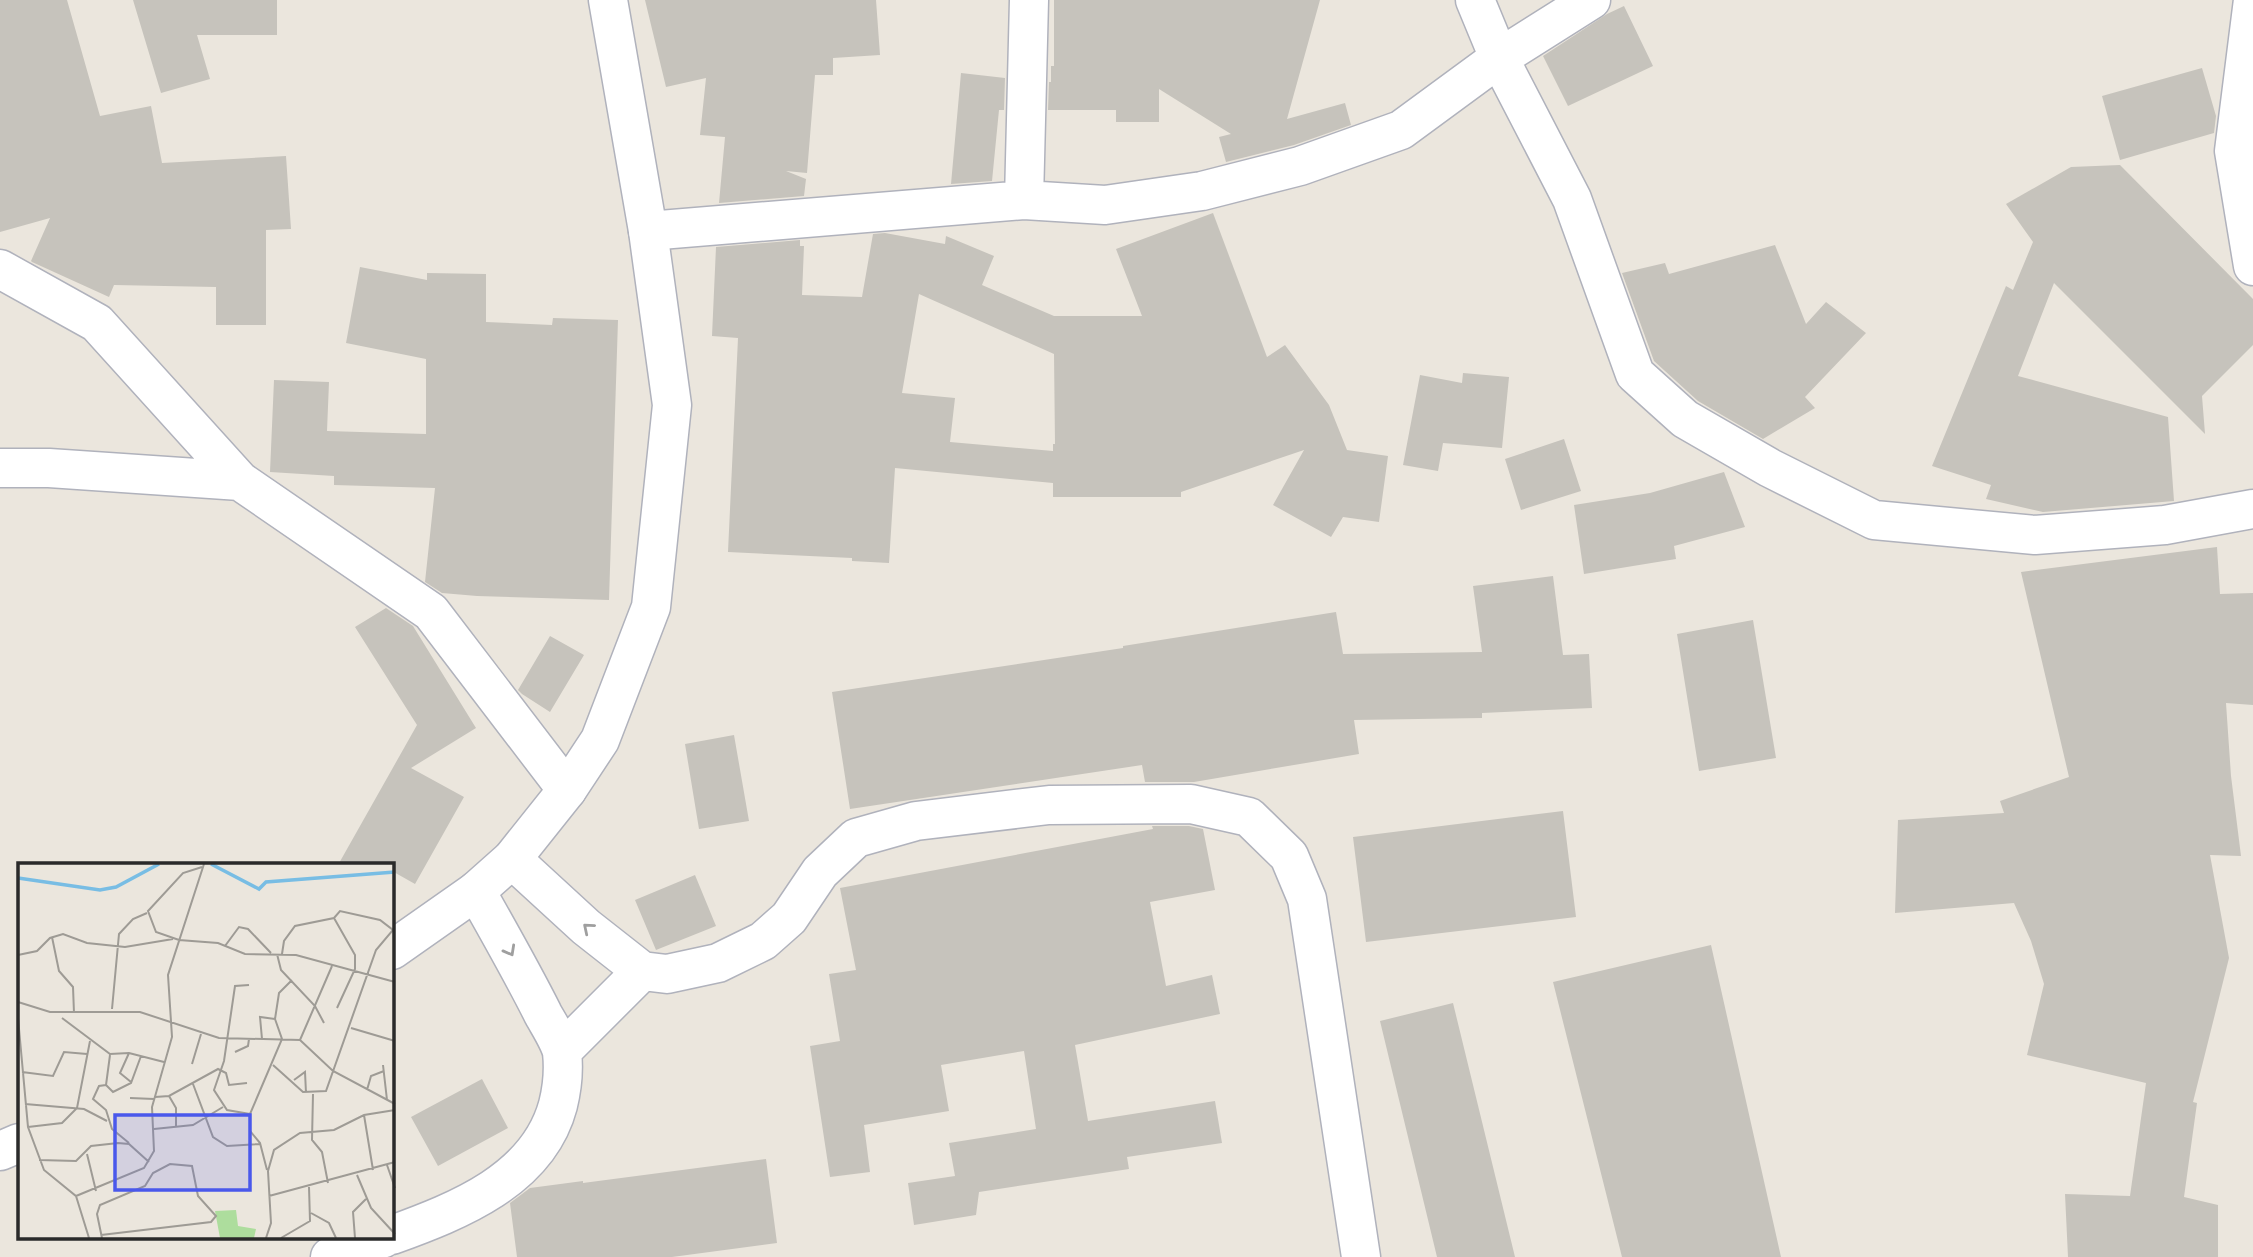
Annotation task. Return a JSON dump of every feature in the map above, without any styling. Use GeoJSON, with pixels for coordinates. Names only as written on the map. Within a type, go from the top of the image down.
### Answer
{"type":"FeatureCollection","features":[{"type":"Feature","properties":{"kind":"street"},"geometry":{"type":"LineString","coordinates":[[394,949],[476,891],[512,859],[567,790],[600,740],[651,607],[672,405],[648,231],[608,0]]}},
{"type":"Feature","properties":{"kind":"street"},"geometry":{"type":"LineString","coordinates":[[1024,200],[1029,0]]}},
{"type":"Feature","properties":{"kind":"street"},"geometry":{"type":"LineString","coordinates":[[1475,0],[1499,58],[1572,199],[1635,374],[1685,419],[1770,468],[1874,520],[2035,535],[2165,525],[2253,509]]}},
{"type":"Feature","properties":{"kind":"street"},"geometry":{"type":"LineString","coordinates":[[648,231],[1024,200],[1105,205],[1202,191],[1300,166],[1401,130],[1499,58],[1591,0]]}},
{"type":"Feature","properties":{"kind":"street"},"geometry":{"type":"LineString","coordinates":[[2253,0],[2234,151],[2253,266]]}},
{"type":"Feature","properties":{"kind":"street"},"geometry":{"type":"LineString","coordinates":[[0,269],[97,323],[240,481],[431,612],[567,790]]}},
{"type":"Feature","properties":{"kind":"street"},"geometry":{"type":"LineString","coordinates":[[0,468],[49,468],[240,481]]}},
{"type":"Feature","properties":{"kind":"street"},"geometry":{"type":"LineString","coordinates":[[512,859],[586,927],[642,971],[667,974],[718,963],[763,941],[789,918],[820,872],[856,838],[916,821],[1049,805],[1087,804],[1191,804],[1249,817],[1289,856],[1307,899],[1362,1257]]}},
{"type":"Feature","properties":{"kind":"street"},"geometry":{"type":"LineString","coordinates":[[394,1234],[438,1218],[496,1188],[531,1158],[553,1122],[562,1089],[562,1051],[476,891]]}},
{"type":"Feature","properties":{"kind":"street"},"geometry":{"type":"LineString","coordinates":[[562,1051],[642,971]]}},
{"type":"Feature","properties":{"kind":"street"},"geometry":{"type":"LineString","coordinates":[[0,1151],[18,1143]]}},
{"type":"Feature","properties":{"kind":"street"},"geometry":{"type":"LineString","coordinates":[[330,1257],[378,1240]]}},
{"type":"Feature","properties":{"kind":"building"},"geometry":{"type":"Polygon","coordinates":[[[0,0],[67,0],[100,116],[151,106],[162,163],[286,156],[291,229],[266,230],[266,325],[216,325],[216,287],[114,285],[109,297],[32,262],[50,218],[0,232],[0,0]]]}},
{"type":"Feature","properties":{"kind":"building"},"geometry":{"type":"Polygon","coordinates":[[[133,0],[277,0],[277,35],[197,35],[210,79],[161,93],[133,0]]]}},
{"type":"Feature","properties":{"kind":"building"},"geometry":{"type":"Polygon","coordinates":[[[645,0],[876,0],[880,55],[833,58],[833,75],[815,75],[807,173],[786,171],[806,179],[804,196],[719,203],[725,137],[700,135],[706,78],[666,87],[645,0]]]}},
{"type":"Feature","properties":{"kind":"building"},"geometry":{"type":"Polygon","coordinates":[[[1054,0],[1320,0],[1287,119],[1345,103],[1351,125],[1294,145],[1226,162],[1219,137],[1231,134],[1159,89],[1159,122],[1116,122],[1116,110],[1048,110],[1051,66],[1054,66],[1054,0]]]}},
{"type":"Feature","properties":{"kind":"building"},"geometry":{"type":"Polygon","coordinates":[[[1624,6],[1653,66],[1568,106],[1543,56],[1607,14],[1624,6]]]}},
{"type":"Feature","properties":{"kind":"building"},"geometry":{"type":"Polygon","coordinates":[[[2202,68],[2216,116],[2214,133],[2120,160],[2102,96],[2202,68]]]}},
{"type":"Feature","properties":{"kind":"building"},"geometry":{"type":"Polygon","coordinates":[[[961,73],[1005,78],[1004,110],[999,110],[992,181],[951,184],[961,73]]]}},
{"type":"Feature","properties":{"kind":"building"},"geometry":{"type":"Polygon","coordinates":[[[2120,165],[2253,299],[2253,345],[2202,396],[2205,434],[2054,283],[2018,376],[2168,417],[2174,501],[2043,512],[1986,499],[1991,485],[1932,466],[2006,286],[2013,290],[2033,242],[2006,204],[2071,167],[2120,165]]]}},
{"type":"Feature","properties":{"kind":"building"},"geometry":{"type":"Polygon","coordinates":[[[1213,213],[1267,357],[1285,345],[1329,405],[1347,450],[1388,456],[1379,522],[1343,517],[1331,537],[1273,505],[1304,450],[1181,492],[1181,497],[1053,497],[1053,483],[895,468],[889,563],[852,561],[852,558],[728,552],[738,338],[712,336],[716,247],[800,240],[800,246],[804,246],[802,295],[862,297],[873,234],[885,233],[945,244],[946,236],[994,256],[982,285],[1054,316],[1142,316],[1116,249],[1213,213]],[[919,294],[902,393],[955,398],[950,442],[1053,451],[1054,354],[919,294]]]}},
{"type":"Feature","properties":{"kind":"building"},"geometry":{"type":"Polygon","coordinates":[[[1775,245],[1806,324],[1826,302],[1866,333],[1805,397],[1815,408],[1763,439],[1698,401],[1654,361],[1622,273],[1665,263],[1669,274],[1775,245]]]}},
{"type":"Feature","properties":{"kind":"building"},"geometry":{"type":"Polygon","coordinates":[[[360,267],[427,280],[427,273],[486,274],[486,322],[552,325],[553,318],[618,320],[609,600],[442,593],[425,582],[435,488],[334,485],[334,476],[270,472],[274,380],[329,382],[327,431],[426,434],[426,359],[346,343],[360,267]]]}},
{"type":"Feature","properties":{"kind":"building"},"geometry":{"type":"Polygon","coordinates":[[[1463,373],[1509,377],[1502,448],[1443,443],[1438,471],[1403,465],[1420,375],[1462,383],[1463,373]]]}},
{"type":"Feature","properties":{"kind":"building"},"geometry":{"type":"Polygon","coordinates":[[[1564,439],[1581,491],[1521,510],[1505,459],[1564,439]]]}},
{"type":"Feature","properties":{"kind":"building"},"geometry":{"type":"Polygon","coordinates":[[[1724,472],[1745,527],[1674,546],[1676,559],[1584,574],[1574,505],[1650,493],[1724,472]]]}},
{"type":"Feature","properties":{"kind":"building"},"geometry":{"type":"Polygon","coordinates":[[[2217,547],[2220,594],[2253,593],[2253,705],[2226,703],[2231,776],[2241,856],[2210,855],[2229,958],[2193,1102],[2197,1103],[2184,1197],[2218,1205],[2218,1257],[2068,1257],[2065,1194],[2130,1196],[2146,1083],[2027,1055],[2044,984],[2031,941],[2014,903],[1895,913],[1898,820],[2004,813],[2000,801],[2069,777],[2021,572],[2217,547]]]}},
{"type":"Feature","properties":{"kind":"building"},"geometry":{"type":"Polygon","coordinates":[[[1553,576],[1563,655],[1589,654],[1592,708],[1482,713],[1482,718],[1354,720],[1359,754],[1194,782],[1145,782],[1142,765],[850,809],[832,692],[1123,648],[1336,612],[1343,654],[1482,652],[1473,586],[1553,576]]]}},
{"type":"Feature","properties":{"kind":"building"},"geometry":{"type":"Polygon","coordinates":[[[386,608],[413,626],[476,728],[411,768],[464,797],[415,884],[394,872],[394,863],[339,863],[417,725],[355,627],[386,608]]]}},
{"type":"Feature","properties":{"kind":"building"},"geometry":{"type":"Polygon","coordinates":[[[1753,620],[1776,758],[1699,771],[1677,634],[1753,620]]]}},
{"type":"Feature","properties":{"kind":"building"},"geometry":{"type":"Polygon","coordinates":[[[550,636],[584,655],[550,712],[518,690],[550,636]]]}},
{"type":"Feature","properties":{"kind":"building"},"geometry":{"type":"Polygon","coordinates":[[[734,735],[749,821],[699,829],[685,744],[734,735]]]}},
{"type":"Feature","properties":{"kind":"building"},"geometry":{"type":"Polygon","coordinates":[[[1563,811],[1576,917],[1366,942],[1353,837],[1563,811]]]}},
{"type":"Feature","properties":{"kind":"building"},"geometry":{"type":"Polygon","coordinates":[[[1152,826],[1189,826],[1203,829],[1215,890],[1150,902],[1166,986],[1212,975],[1220,1014],[1075,1045],[1088,1121],[1215,1101],[1222,1143],[1127,1157],[1129,1169],[979,1192],[976,1215],[914,1225],[908,1183],[955,1176],[949,1143],[1036,1129],[1024,1051],[941,1065],[949,1111],[864,1125],[870,1172],[830,1177],[810,1046],[840,1041],[829,974],[856,970],[840,888],[1153,829],[1152,826]]]}},
{"type":"Feature","properties":{"kind":"building"},"geometry":{"type":"Polygon","coordinates":[[[695,875],[716,926],[656,950],[635,900],[695,875]]]}},
{"type":"Feature","properties":{"kind":"building"},"geometry":{"type":"Polygon","coordinates":[[[1711,945],[1781,1257],[1622,1257],[1553,982],[1711,945]]]}},
{"type":"Feature","properties":{"kind":"building"},"geometry":{"type":"Polygon","coordinates":[[[1453,1003],[1515,1257],[1437,1257],[1380,1021],[1453,1003]]]}},
{"type":"Feature","properties":{"kind":"building"},"geometry":{"type":"Polygon","coordinates":[[[482,1079],[508,1128],[438,1166],[411,1117],[482,1079]]]}},
{"type":"Feature","properties":{"kind":"building"},"geometry":{"type":"Polygon","coordinates":[[[766,1159],[777,1243],[672,1257],[517,1257],[510,1203],[530,1188],[766,1159]]]}}]}
